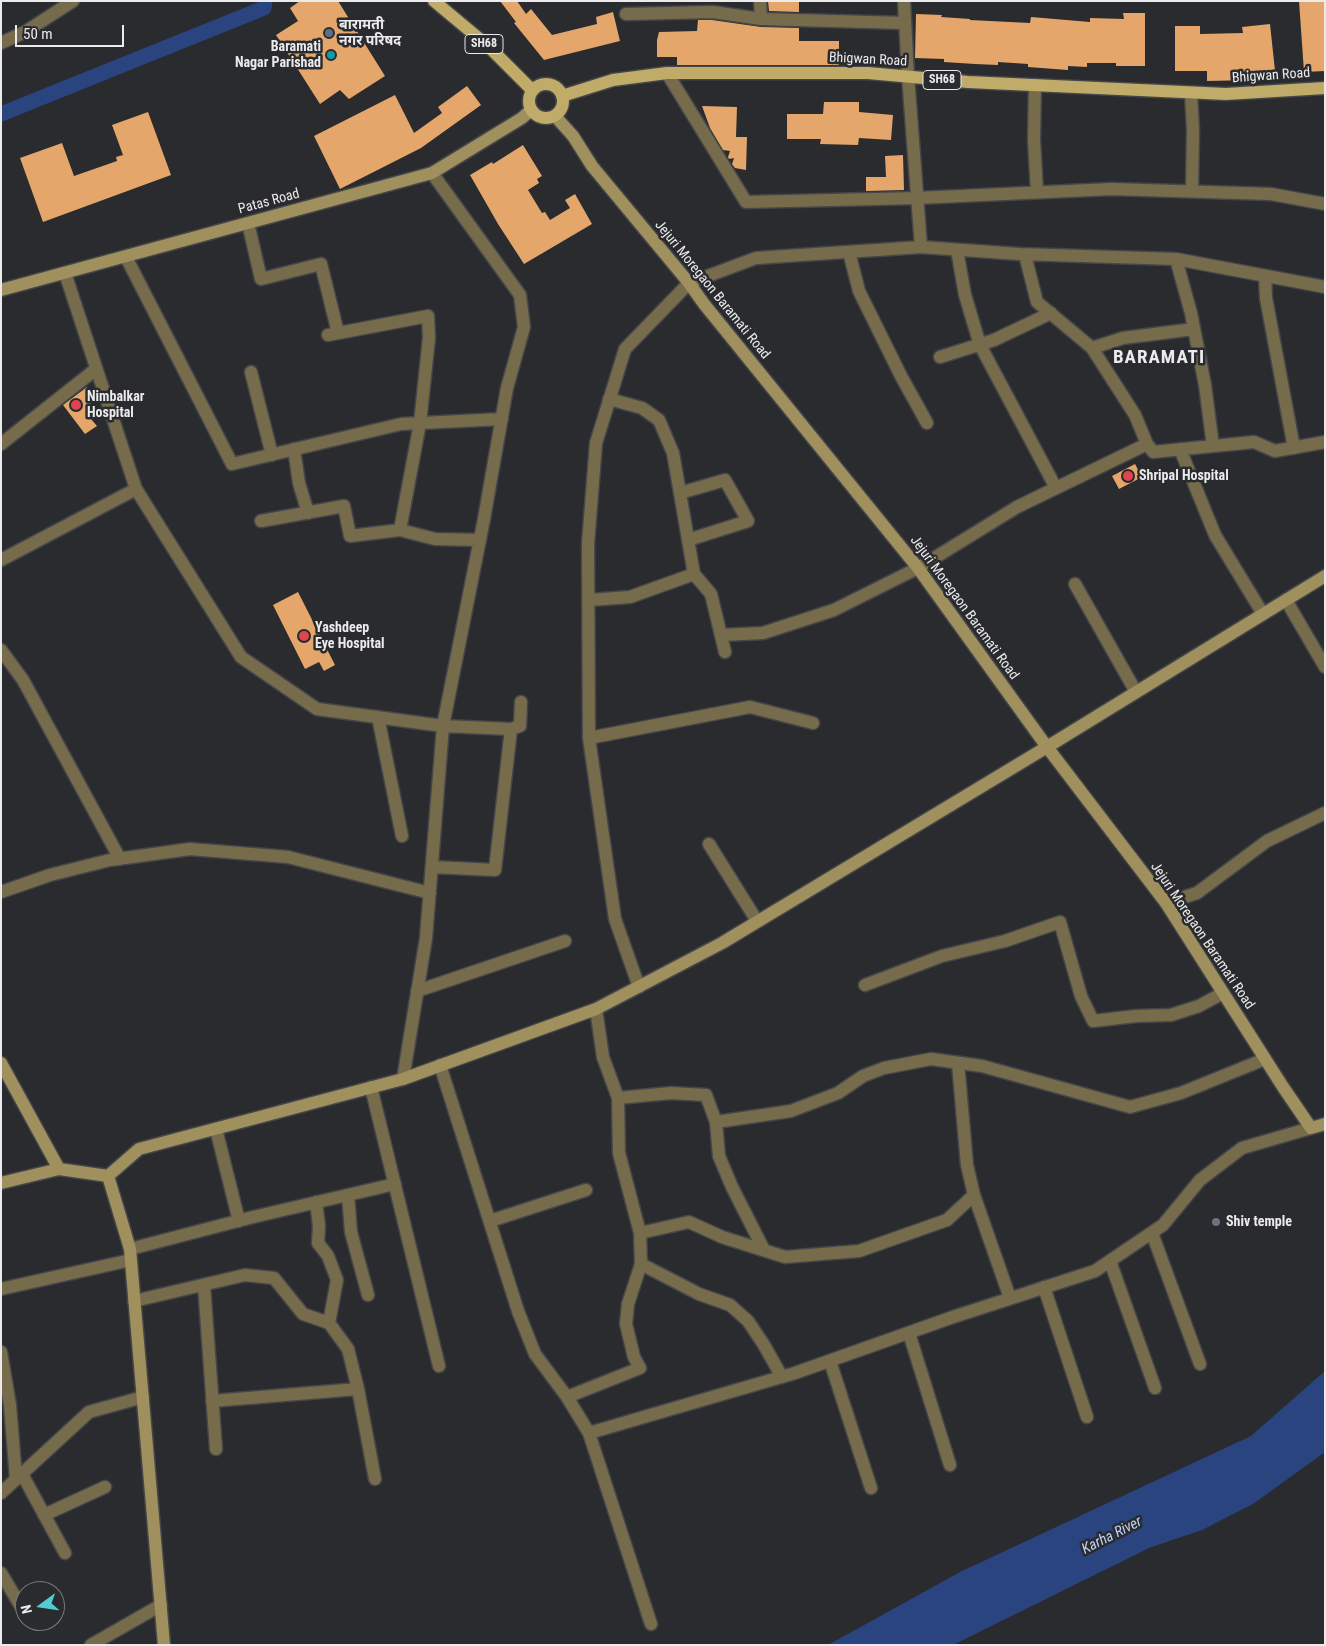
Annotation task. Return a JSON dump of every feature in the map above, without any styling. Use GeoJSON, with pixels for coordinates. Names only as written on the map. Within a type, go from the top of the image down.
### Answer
{"type":"FeatureCollection","features":[{"type":"Feature","properties":{"kind":"main road","name":"SH68"},"geometry":{"type":"LineString","coordinates":[[434,1],[488,46],[532,90]]}},
{"type":"Feature","properties":{"kind":"main road","name":"Bhigwan Road"},"geometry":{"type":"LineString","coordinates":[[562,96],[613,80],[668,73],[868,73],[968,82],[1226,94],[1325,88]]}},
{"type":"Feature","properties":{"kind":"main road"},"geometry":{"type":"LineString","coordinates":[[545,84],[552,85],[558,89],[562,96],[561,110],[555,116],[544,119],[534,114],[530,110],[528,103],[532,90],[537,86],[545,84]]}},
{"type":"Feature","properties":{"kind":"street"},"geometry":{"type":"LineString","coordinates":[[1,43],[25,32],[72,1]]}},
{"type":"Feature","properties":{"kind":"street"},"geometry":{"type":"LineString","coordinates":[[760,1],[761,19]]}},
{"type":"Feature","properties":{"kind":"street"},"geometry":{"type":"LineString","coordinates":[[904,1],[921,247]]}},
{"type":"Feature","properties":{"kind":"street"},"geometry":{"type":"LineString","coordinates":[[626,14],[713,12],[761,19],[905,23]]}},
{"type":"Feature","properties":{"kind":"street"},"geometry":{"type":"LineString","coordinates":[[668,73],[746,202],[917,198],[1112,189],[1271,194],[1325,204]]}},
{"type":"Feature","properties":{"kind":"street"},"geometry":{"type":"LineString","coordinates":[[1035,85],[1034,140],[1037,192]]}},
{"type":"Feature","properties":{"kind":"street"},"geometry":{"type":"LineString","coordinates":[[1191,93],[1193,130],[1192,192]]}},
{"type":"Feature","properties":{"kind":"street","name":"Patas Road"},"geometry":{"type":"LineString","coordinates":[[1,290],[432,173],[522,118],[530,110]]}},
{"type":"Feature","properties":{"kind":"street","name":"Jejuri Moregaon Baramati Road"},"geometry":{"type":"LineString","coordinates":[[555,116],[573,136],[592,166],[689,283],[918,568],[1047,747],[1166,903],[1311,1128]]}},
{"type":"Feature","properties":{"kind":"street"},"geometry":{"type":"LineString","coordinates":[[403,1079],[426,938],[443,726],[480,540],[507,388],[524,327],[520,295],[432,173]]}},
{"type":"Feature","properties":{"kind":"street"},"geometry":{"type":"LineString","coordinates":[[248,223],[261,279],[321,264],[333,334],[428,316],[429,338],[420,423],[400,530]]}},
{"type":"Feature","properties":{"kind":"street"},"geometry":{"type":"LineString","coordinates":[[639,987],[615,920],[589,738],[588,544],[596,444],[625,349],[689,283],[756,258],[921,247],[1025,254],[1176,259],[1325,287]]}},
{"type":"Feature","properties":{"kind":"street"},"geometry":{"type":"LineString","coordinates":[[957,250],[965,295],[980,345],[1056,488]]}},
{"type":"Feature","properties":{"kind":"street"},"geometry":{"type":"LineString","coordinates":[[849,252],[859,291],[901,376],[927,422]]}},
{"type":"Feature","properties":{"kind":"street"},"geometry":{"type":"LineString","coordinates":[[1025,254],[1037,302],[1092,348],[1135,415],[1147,444],[1153,452],[1254,442],[1275,451],[1325,442]]}},
{"type":"Feature","properties":{"kind":"street"},"geometry":{"type":"LineString","coordinates":[[126,257],[232,464],[401,424],[502,419]]}},
{"type":"Feature","properties":{"kind":"street"},"geometry":{"type":"LineString","coordinates":[[1176,259],[1194,329],[1205,385],[1213,446]]}},
{"type":"Feature","properties":{"kind":"street"},"geometry":{"type":"LineString","coordinates":[[65,274],[136,489],[241,657],[317,709],[443,726],[511,729],[520,726],[521,702]]}},
{"type":"Feature","properties":{"kind":"street"},"geometry":{"type":"LineString","coordinates":[[1265,276],[1266,298],[1294,448]]}},
{"type":"Feature","properties":{"kind":"street"},"geometry":{"type":"LineString","coordinates":[[940,357],[994,340],[1050,313]]}},
{"type":"Feature","properties":{"kind":"street"},"geometry":{"type":"LineString","coordinates":[[1092,348],[1123,338],[1194,329]]}},
{"type":"Feature","properties":{"kind":"street"},"geometry":{"type":"LineString","coordinates":[[1,444],[96,369]]}},
{"type":"Feature","properties":{"kind":"street"},"geometry":{"type":"LineString","coordinates":[[251,372],[272,455]]}},
{"type":"Feature","properties":{"kind":"street"},"geometry":{"type":"LineString","coordinates":[[610,400],[642,408],[660,420],[672,453],[694,574],[712,594],[725,652]]}},
{"type":"Feature","properties":{"kind":"street"},"geometry":{"type":"LineString","coordinates":[[721,635],[763,633],[834,610],[918,568],[1017,508],[1147,444]]}},
{"type":"Feature","properties":{"kind":"street"},"geometry":{"type":"LineString","coordinates":[[294,449],[299,483],[308,512]]}},
{"type":"Feature","properties":{"kind":"street"},"geometry":{"type":"LineString","coordinates":[[1180,450],[1215,535],[1263,614]]}},
{"type":"Feature","properties":{"kind":"street"},"geometry":{"type":"LineString","coordinates":[[680,493],[725,480],[748,521],[688,540]]}},
{"type":"Feature","properties":{"kind":"street"},"geometry":{"type":"LineString","coordinates":[[1,560],[136,489]]}},
{"type":"Feature","properties":{"kind":"street"},"geometry":{"type":"LineString","coordinates":[[261,521],[344,506],[350,536],[400,530],[435,539],[480,540]]}},
{"type":"Feature","properties":{"kind":"street"},"geometry":{"type":"LineString","coordinates":[[588,600],[630,597],[694,574]]}},
{"type":"Feature","properties":{"kind":"street"},"geometry":{"type":"LineString","coordinates":[[1,1183],[59,1169],[108,1176],[139,1150],[403,1079],[596,1009],[722,943],[1047,747],[1325,576]]}},
{"type":"Feature","properties":{"kind":"street"},"geometry":{"type":"LineString","coordinates":[[1075,584],[1136,692]]}},
{"type":"Feature","properties":{"kind":"street"},"geometry":{"type":"LineString","coordinates":[[1286,600],[1325,667]]}},
{"type":"Feature","properties":{"kind":"street"},"geometry":{"type":"LineString","coordinates":[[1,650],[23,680],[120,859]]}},
{"type":"Feature","properties":{"kind":"street"},"geometry":{"type":"LineString","coordinates":[[589,738],[750,707],[812,723]]}},
{"type":"Feature","properties":{"kind":"street"},"geometry":{"type":"LineString","coordinates":[[378,717],[402,836]]}},
{"type":"Feature","properties":{"kind":"street"},"geometry":{"type":"LineString","coordinates":[[432,868],[494,870],[511,729]]}},
{"type":"Feature","properties":{"kind":"street"},"geometry":{"type":"LineString","coordinates":[[1166,903],[1197,893],[1267,841],[1325,813]]}},
{"type":"Feature","properties":{"kind":"street"},"geometry":{"type":"LineString","coordinates":[[709,844],[756,921]]}},
{"type":"Feature","properties":{"kind":"street"},"geometry":{"type":"LineString","coordinates":[[1,892],[50,875],[120,859],[190,849],[288,857],[430,892]]}},
{"type":"Feature","properties":{"kind":"street"},"geometry":{"type":"LineString","coordinates":[[865,985],[942,956],[1005,941],[1060,922],[1081,996],[1092,1022],[1136,1016],[1171,1015],[1199,1006],[1223,993]]}},
{"type":"Feature","properties":{"kind":"street"},"geometry":{"type":"LineString","coordinates":[[417,991],[564,941]]}},
{"type":"Feature","properties":{"kind":"street"},"geometry":{"type":"LineString","coordinates":[[568,1397],[640,1368],[634,1357],[626,1324],[628,1304],[641,1264],[640,1233],[618,1152],[618,1098],[603,1057],[596,1009]]}},
{"type":"Feature","properties":{"kind":"street"},"geometry":{"type":"LineString","coordinates":[[716,1122],[790,1111],[838,1093],[863,1076],[884,1068],[931,1059],[982,1066],[1130,1107],[1181,1093],[1265,1059]]}},
{"type":"Feature","properties":{"kind":"street"},"geometry":{"type":"LineString","coordinates":[[958,1062],[967,1165],[974,1196],[1010,1298]]}},
{"type":"Feature","properties":{"kind":"street"},"geometry":{"type":"LineString","coordinates":[[1,1063],[59,1169]]}},
{"type":"Feature","properties":{"kind":"street"},"geometry":{"type":"LineString","coordinates":[[440,1065],[518,1310],[535,1354],[568,1397],[589,1433],[651,1624]]}},
{"type":"Feature","properties":{"kind":"street"},"geometry":{"type":"LineString","coordinates":[[371,1087],[439,1366]]}},
{"type":"Feature","properties":{"kind":"street"},"geometry":{"type":"LineString","coordinates":[[618,1098],[670,1093],[706,1095],[716,1122],[719,1156],[732,1187],[764,1250]]}},
{"type":"Feature","properties":{"kind":"street"},"geometry":{"type":"LineString","coordinates":[[589,1433],[782,1377],[1010,1298],[1095,1272],[1162,1225],[1200,1180],[1242,1148],[1325,1124]]}},
{"type":"Feature","properties":{"kind":"street"},"geometry":{"type":"LineString","coordinates":[[216,1129],[239,1220]]}},
{"type":"Feature","properties":{"kind":"street"},"geometry":{"type":"LineString","coordinates":[[108,1176],[130,1255],[164,1645]]}},
{"type":"Feature","properties":{"kind":"street"},"geometry":{"type":"LineString","coordinates":[[1,1289],[130,1255],[239,1220],[395,1184]]}},
{"type":"Feature","properties":{"kind":"street"},"geometry":{"type":"LineString","coordinates":[[490,1222],[586,1190]]}},
{"type":"Feature","properties":{"kind":"street"},"geometry":{"type":"LineString","coordinates":[[348,1195],[351,1232],[368,1296]]}},
{"type":"Feature","properties":{"kind":"street"},"geometry":{"type":"LineString","coordinates":[[640,1233],[689,1222],[722,1237],[785,1257],[859,1251],[947,1220],[974,1196]]}},
{"type":"Feature","properties":{"kind":"street"},"geometry":{"type":"LineString","coordinates":[[316,1202],[319,1226],[318,1243],[328,1256],[336,1280],[329,1323]]}},
{"type":"Feature","properties":{"kind":"street"},"geometry":{"type":"LineString","coordinates":[[1152,1233],[1200,1364]]}},
{"type":"Feature","properties":{"kind":"street"},"geometry":{"type":"LineString","coordinates":[[1110,1262],[1155,1388]]}},
{"type":"Feature","properties":{"kind":"street"},"geometry":{"type":"LineString","coordinates":[[641,1264],[699,1294],[730,1305],[748,1321],[782,1377]]}},
{"type":"Feature","properties":{"kind":"street"},"geometry":{"type":"LineString","coordinates":[[134,1301],[245,1275],[274,1278],[303,1314],[329,1323],[348,1349],[358,1389],[375,1479]]}},
{"type":"Feature","properties":{"kind":"street"},"geometry":{"type":"LineString","coordinates":[[204,1285],[216,1449]]}},
{"type":"Feature","properties":{"kind":"street"},"geometry":{"type":"LineString","coordinates":[[1044,1287],[1087,1416]]}},
{"type":"Feature","properties":{"kind":"street"},"geometry":{"type":"LineString","coordinates":[[909,1333],[950,1465]]}},
{"type":"Feature","properties":{"kind":"street"},"geometry":{"type":"LineString","coordinates":[[1,1352],[19,1476],[65,1553]]}},
{"type":"Feature","properties":{"kind":"street"},"geometry":{"type":"LineString","coordinates":[[830,1361],[871,1488]]}},
{"type":"Feature","properties":{"kind":"street"},"geometry":{"type":"LineString","coordinates":[[212,1401],[358,1389]]}},
{"type":"Feature","properties":{"kind":"street"},"geometry":{"type":"LineString","coordinates":[[1,1493],[89,1412],[143,1397]]}},
{"type":"Feature","properties":{"kind":"street"},"geometry":{"type":"LineString","coordinates":[[44,1515],[105,1487]]}},
{"type":"Feature","properties":{"kind":"street"},"geometry":{"type":"LineString","coordinates":[[1,1573],[15,1597]]}},
{"type":"Feature","properties":{"kind":"street"},"geometry":{"type":"LineString","coordinates":[[91,1645],[161,1605]]}},
{"type":"Feature","properties":{"kind":"water","name":"Karha River"},"geometry":{"type":"Polygon","coordinates":[[[1325,1371],[1325,1452],[1253,1504],[1202,1530],[1149,1548],[953,1645],[828,1645],[960,1572],[1251,1436],[1325,1371]]]}},
{"type":"Feature","properties":{"kind":"building","name":"Baramati Nagar Parishad"},"geometry":{"type":"Polygon","coordinates":[[[300,1],[338,1],[385,76],[349,99],[340,90],[320,104],[276,35],[298,21],[290,8],[300,1]]]}},
{"type":"Feature","properties":{"kind":"building"},"geometry":{"type":"Polygon","coordinates":[[[500,1],[517,1],[526,14],[531,9],[552,35],[597,24],[596,17],[613,12],[620,41],[544,60],[514,23],[516,22],[500,1]]]}},
{"type":"Feature","properties":{"kind":"building"},"geometry":{"type":"Polygon","coordinates":[[[768,1],[799,1],[799,12],[769,11],[768,1]]]}},
{"type":"Feature","properties":{"kind":"building"},"geometry":{"type":"Polygon","coordinates":[[[1299,1],[1325,1],[1325,71],[1304,72],[1299,1]]]}},
{"type":"Feature","properties":{"kind":"building"},"geometry":{"type":"Polygon","coordinates":[[[1123,13],[1145,13],[1145,66],[1087,63],[1087,67],[1068,66],[1068,70],[1028,67],[1028,64],[998,62],[998,65],[975,64],[944,62],[944,59],[915,58],[916,14],[942,15],[941,17],[970,20],[1030,23],[1031,17],[1090,22],[1090,18],[1124,19],[1123,13]]]}},
{"type":"Feature","properties":{"kind":"building"},"geometry":{"type":"Polygon","coordinates":[[[698,20],[712,20],[761,27],[799,28],[799,41],[839,41],[839,65],[677,65],[677,57],[657,57],[659,32],[697,31],[698,20]]]}},
{"type":"Feature","properties":{"kind":"building"},"geometry":{"type":"Polygon","coordinates":[[[1270,24],[1276,80],[1252,82],[1252,80],[1207,81],[1207,71],[1175,71],[1175,26],[1200,26],[1200,34],[1243,33],[1242,27],[1270,24]]]}},
{"type":"Feature","properties":{"kind":"building"},"geometry":{"type":"Polygon","coordinates":[[[467,86],[481,105],[421,148],[340,189],[314,136],[395,95],[414,133],[442,113],[438,107],[467,86]]]}},
{"type":"Feature","properties":{"kind":"building"},"geometry":{"type":"Polygon","coordinates":[[[824,102],[859,102],[859,112],[893,115],[891,140],[859,138],[858,145],[820,144],[821,139],[787,139],[787,114],[823,114],[824,102]]]}},
{"type":"Feature","properties":{"kind":"building"},"geometry":{"type":"Polygon","coordinates":[[[702,106],[737,107],[736,137],[747,137],[746,170],[735,168],[732,164],[734,158],[729,159],[730,151],[723,150],[710,128],[702,106]]]}},
{"type":"Feature","properties":{"kind":"building"},"geometry":{"type":"Polygon","coordinates":[[[148,112],[171,175],[43,222],[20,158],[62,143],[74,176],[117,161],[116,157],[123,155],[112,125],[148,112]]]}},
{"type":"Feature","properties":{"kind":"building"},"geometry":{"type":"Polygon","coordinates":[[[523,145],[542,176],[537,179],[539,183],[528,190],[542,213],[545,212],[550,220],[570,208],[565,200],[575,194],[592,224],[524,264],[470,175],[492,162],[493,164],[523,145]]]}},
{"type":"Feature","properties":{"kind":"building"},"geometry":{"type":"Polygon","coordinates":[[[903,155],[904,190],[866,191],[866,177],[886,177],[885,156],[903,155]]]}},
{"type":"Feature","properties":{"kind":"building"},"geometry":{"type":"Polygon","coordinates":[[[87,387],[91,405],[86,409],[97,426],[85,434],[63,405],[87,387]]]}},
{"type":"Feature","properties":{"kind":"building"},"geometry":{"type":"Polygon","coordinates":[[[1135,464],[1142,477],[1119,489],[1112,476],[1135,464]]]}},
{"type":"Feature","properties":{"kind":"building"},"geometry":{"type":"Polygon","coordinates":[[[298,592],[335,665],[324,671],[319,662],[305,669],[273,605],[298,592]]]}},
{"type":"Feature","properties":{"kind":"waterway"},"geometry":{"type":"LineString","coordinates":[[1,114],[264,8],[265,1]]}},
{"type":"Feature","properties":{"kind":"place","name":"बारामती नगर परिषद"},"geometry":{"type":"Point","coordinates":[329,33]}},
{"type":"Feature","properties":{"kind":"place","name":"Baramati Nagar Parishad"},"geometry":{"type":"Point","coordinates":[331,55]}},
{"type":"Feature","properties":{"kind":"place","name":"Nimbalkar Hospital"},"geometry":{"type":"Point","coordinates":[76,405]}},
{"type":"Feature","properties":{"kind":"place","name":"Shripal Hospital"},"geometry":{"type":"Point","coordinates":[1128,476]}},
{"type":"Feature","properties":{"kind":"place","name":"Yashdeep Eye Hospital"},"geometry":{"type":"Point","coordinates":[304,636]}},
{"type":"Feature","properties":{"kind":"place","name":"Shiv temple"},"geometry":{"type":"Point","coordinates":[1216,1222]}},
{"type":"Feature","properties":{"kind":"district","name":"BARAMATI"},"geometry":{"type":"Point","coordinates":[1159,358]}}]}
